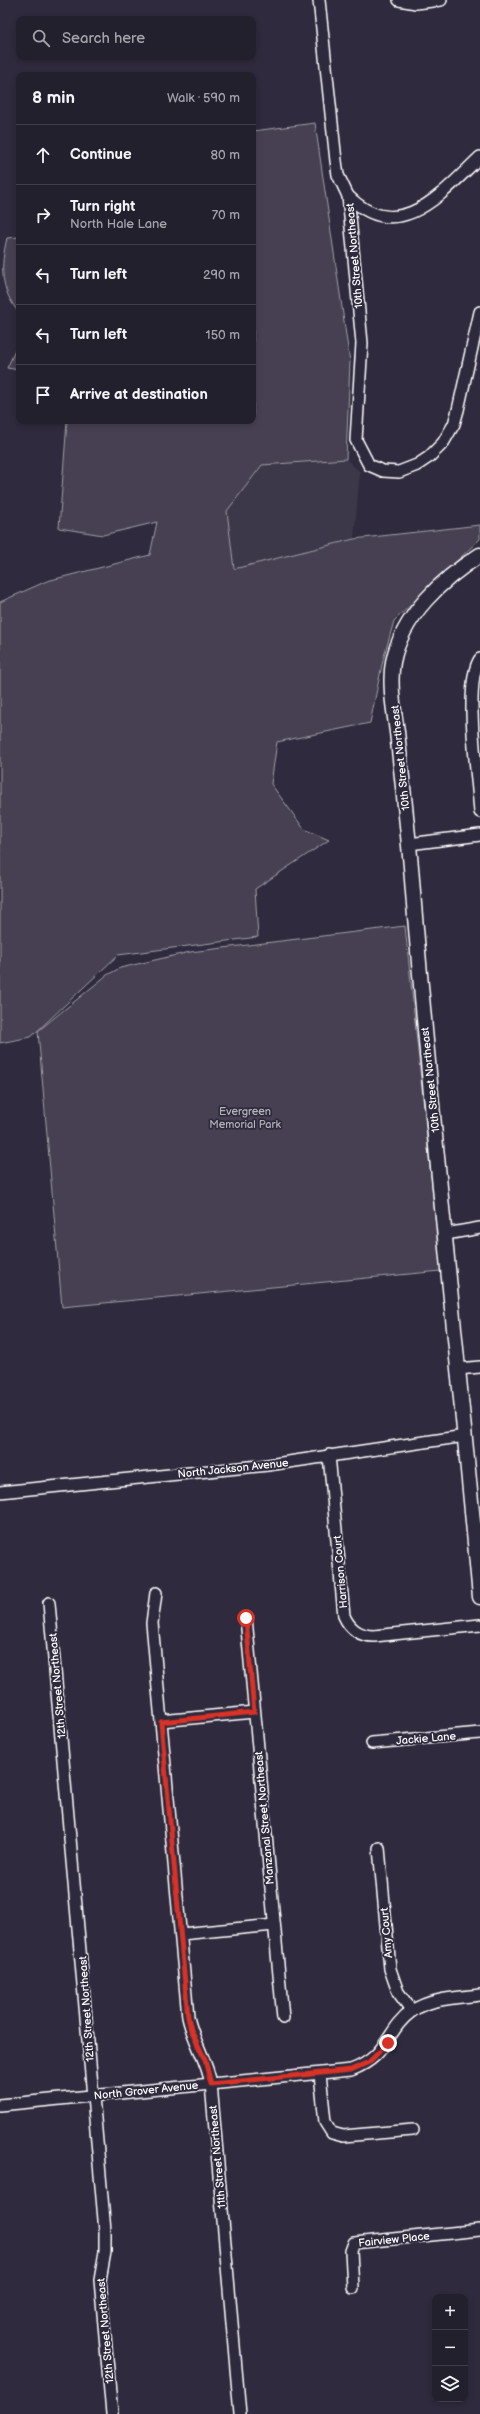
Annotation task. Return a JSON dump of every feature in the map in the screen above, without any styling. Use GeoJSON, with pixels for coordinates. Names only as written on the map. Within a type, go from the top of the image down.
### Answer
{"type":"FeatureCollection","features":[{"type":"Feature","properties":{"kind":"main road","name":"10th Street Northeast"},"geometry":{"type":"LineString","coordinates":[[480,555],[446,581],[428,598],[404,628],[392,665],[392,694],[409,844],[418,954],[458,1369],[477,1540],[480,1597]]}},
{"type":"Feature","properties":{"kind":"street","name":"10th Street Northeast"},"geometry":{"type":"LineString","coordinates":[[319,0],[338,175],[348,196],[362,343],[356,440],[369,465],[383,471],[399,472],[430,458],[443,443],[454,424],[458,410],[480,312]]}},
{"type":"Feature","properties":{"kind":"street"},"geometry":{"type":"LineString","coordinates":[[399,0],[408,3],[441,0]]}},
{"type":"Feature","properties":{"kind":"street"},"geometry":{"type":"LineString","coordinates":[[348,196],[355,203],[373,213],[396,217],[408,214],[418,211],[437,199],[479,161]]}},
{"type":"Feature","properties":{"kind":"street"},"geometry":{"type":"LineString","coordinates":[[480,659],[472,677],[472,698],[480,812]]}},
{"type":"Feature","properties":{"kind":"street"},"geometry":{"type":"LineString","coordinates":[[409,844],[480,835]]}},
{"type":"Feature","properties":{"kind":"street"},"geometry":{"type":"LineString","coordinates":[[446,1234],[480,1228]]}},
{"type":"Feature","properties":{"kind":"street"},"geometry":{"type":"LineString","coordinates":[[458,1369],[480,1367]]}},
{"type":"Feature","properties":{"kind":"street","name":"North Jackson Avenue"},"geometry":{"type":"LineString","coordinates":[[0,1492],[268,1465],[465,1436]]}},
{"type":"Feature","properties":{"kind":"street","name":"Harrison Court"},"geometry":{"type":"LineString","coordinates":[[329,1455],[344,1616],[352,1629],[366,1636],[374,1636],[480,1625]]}},
{"type":"Feature","properties":{"kind":"street","name":"11th Street Northeast"},"geometry":{"type":"LineString","coordinates":[[156,1593],[152,1622],[188,2017],[191,2030],[205,2060],[211,2084],[240,2414]]}},
{"type":"Feature","properties":{"kind":"street","name":"12th Street Northeast"},"geometry":{"type":"LineString","coordinates":[[49,1603],[106,2243],[100,2280],[112,2414]]}},
{"type":"Feature","properties":{"kind":"street","name":"Manzanal Street Northeast"},"geometry":{"type":"LineString","coordinates":[[246,1618],[283,2018]]}},
{"type":"Feature","properties":{"kind":"street"},"geometry":{"type":"LineString","coordinates":[[161,1722],[254,1712]]}},
{"type":"Feature","properties":{"kind":"street","name":"Jackie Lane"},"geometry":{"type":"LineString","coordinates":[[372,1743],[480,1733]]}},
{"type":"Feature","properties":{"kind":"street","name":"Amy Court"},"geometry":{"type":"LineString","coordinates":[[379,1848],[390,1969],[398,1992],[412,2011]]}},
{"type":"Feature","properties":{"kind":"street"},"geometry":{"type":"LineString","coordinates":[[181,1934],[274,1925]]}},
{"type":"Feature","properties":{"kind":"street"},"geometry":{"type":"LineString","coordinates":[[412,2011],[440,2000],[480,1995]]}},
{"type":"Feature","properties":{"kind":"street","name":"North Grover Avenue"},"geometry":{"type":"LineString","coordinates":[[0,2105],[351,2070],[369,2062],[382,2050],[412,2011]]}},
{"type":"Feature","properties":{"kind":"street"},"geometry":{"type":"LineString","coordinates":[[320,2074],[325,2122],[332,2133],[342,2136],[413,2130]]}},
{"type":"Feature","properties":{"kind":"street","name":"Fairview Place"},"geometry":{"type":"LineString","coordinates":[[353,2288],[351,2251],[354,2243],[480,2230]]}},
{"type":"Feature","properties":{"kind":"shaded area"},"geometry":{"type":"Polygon","coordinates":[[[346,459],[360,472],[354,539],[234,569],[227,511],[262,465],[346,459]]]}},
{"type":"Feature","properties":{"kind":"green space"},"geometry":{"type":"Polygon","coordinates":[[[315,123],[350,362],[346,459],[262,465],[227,511],[234,569],[354,539],[480,525],[480,539],[394,621],[383,660],[370,723],[277,742],[271,784],[304,829],[329,840],[255,889],[258,937],[118,955],[31,1037],[0,1043],[0,602],[47,581],[150,555],[157,522],[103,535],[59,528],[67,424],[256,424],[256,131],[315,123]]]}},
{"type":"Feature","properties":{"kind":"green space"},"geometry":{"type":"Polygon","coordinates":[[[16,237],[16,308],[8,295],[3,277],[3,259],[7,238],[16,237]]]}},
{"type":"Feature","properties":{"kind":"green space"},"geometry":{"type":"Polygon","coordinates":[[[16,348],[16,370],[7,368],[16,348]]]}},
{"type":"Feature","properties":{"kind":"green space","name":"Evergreen Memorial Park"},"geometry":{"type":"Polygon","coordinates":[[[405,926],[441,1271],[62,1307],[38,1031],[107,975],[120,968],[190,952],[405,926]]]}},
{"type":"Feature","properties":{"kind":"route"},"geometry":{"type":"LineString","coordinates":[[246,1618],[254,1712],[161,1722],[184,1980],[191,2030],[205,2060],[211,2084],[351,2070],[361,2067],[376,2057],[388,2043]]}}]}
